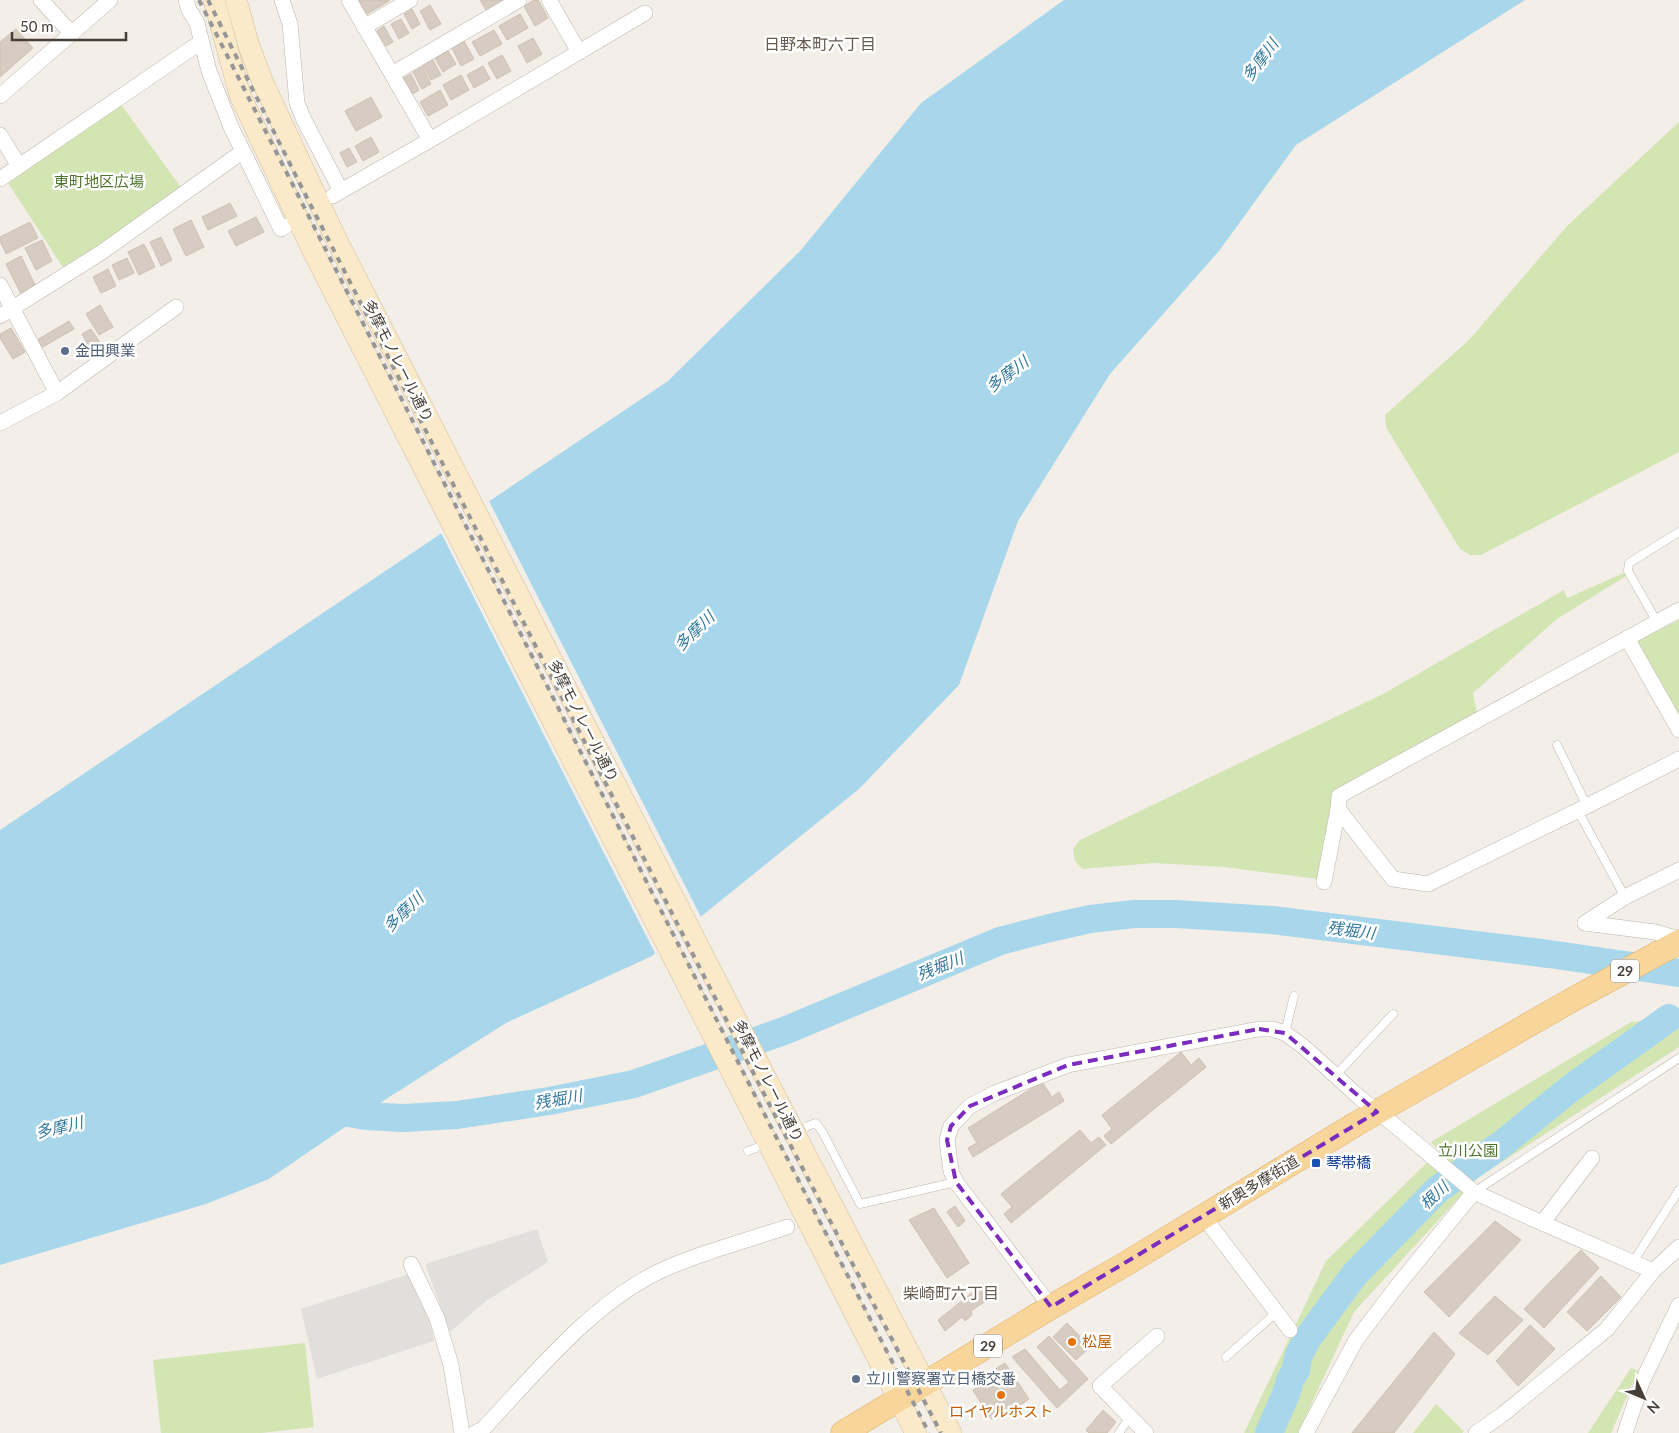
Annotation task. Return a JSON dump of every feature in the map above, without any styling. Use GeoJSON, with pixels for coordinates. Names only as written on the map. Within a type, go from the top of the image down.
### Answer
{"type":"FeatureCollection","features":[{"type":"Feature","properties":{"kind":"main road","name":"多摩モノレール通り"},"geometry":{"type":"LineString","coordinates":[[214,0],[240,96],[314,251],[916,1433]]}},
{"type":"Feature","properties":{"kind":"main road","name":"多摩モノレール通り"},"geometry":{"type":"LineString","coordinates":[[236,0],[249,46],[263,83],[335,237],[775,1096],[951,1433]]}},
{"type":"Feature","properties":{"kind":"main road","name":"新奥多摩街道"},"geometry":{"type":"LineString","coordinates":[[843,1433],[1377,1112],[1679,941]]}},
{"type":"Feature","properties":{"kind":"street"},"geometry":{"type":"LineString","coordinates":[[40,0],[72,34]]}},
{"type":"Feature","properties":{"kind":"street"},"geometry":{"type":"LineString","coordinates":[[0,96],[110,0]]}},
{"type":"Feature","properties":{"kind":"street"},"geometry":{"type":"LineString","coordinates":[[186,0],[197,24],[209,71],[242,152],[282,229],[286,226]]}},
{"type":"Feature","properties":{"kind":"street"},"geometry":{"type":"LineString","coordinates":[[349,0],[430,140]]}},
{"type":"Feature","properties":{"kind":"street"},"geometry":{"type":"LineString","coordinates":[[364,27],[410,0]]}},
{"type":"Feature","properties":{"kind":"street"},"geometry":{"type":"LineString","coordinates":[[392,74],[519,0]]}},
{"type":"Feature","properties":{"kind":"street"},"geometry":{"type":"LineString","coordinates":[[549,0],[579,52]]}},
{"type":"Feature","properties":{"kind":"street"},"geometry":{"type":"LineString","coordinates":[[284,1],[290,24],[297,104],[337,194],[645,13]]}},
{"type":"Feature","properties":{"kind":"street"},"geometry":{"type":"LineString","coordinates":[[0,179],[202,42]]}},
{"type":"Feature","properties":{"kind":"street"},"geometry":{"type":"LineString","coordinates":[[0,135],[19,166]]}},
{"type":"Feature","properties":{"kind":"street"},"geometry":{"type":"LineString","coordinates":[[6,313],[99,254],[242,152]]}},
{"type":"Feature","properties":{"kind":"street"},"geometry":{"type":"LineString","coordinates":[[0,285],[6,313],[57,393]]}},
{"type":"Feature","properties":{"kind":"street"},"geometry":{"type":"LineString","coordinates":[[0,422],[57,393],[176,307]]}},
{"type":"Feature","properties":{"kind":"street"},"geometry":{"type":"LineString","coordinates":[[1324,882],[1339,796],[1679,610]]}},
{"type":"Feature","properties":{"kind":"street"},"geometry":{"type":"LineString","coordinates":[[1628,638],[1679,730]]}},
{"type":"Feature","properties":{"kind":"street"},"geometry":{"type":"LineString","coordinates":[[1338,809],[1393,880],[1428,884],[1679,759]]}},
{"type":"Feature","properties":{"kind":"street"},"geometry":{"type":"LineString","coordinates":[[1679,870],[1625,897],[1585,923],[1655,932],[1679,941]]}},
{"type":"Feature","properties":{"kind":"street"},"geometry":{"type":"LineString","coordinates":[[1051,1307],[956,1182],[951,1171],[947,1140],[951,1126],[970,1106],[995,1093],[1068,1065],[1259,1029],[1272,1029],[1286,1033],[1377,1112],[1474,1192],[1653,1271]]}},
{"type":"Feature","properties":{"kind":"street"},"geometry":{"type":"LineString","coordinates":[[1542,1223],[1592,1158]]}},
{"type":"Feature","properties":{"kind":"street"},"geometry":{"type":"LineString","coordinates":[[1306,1433],[1356,1340],[1474,1192]]}},
{"type":"Feature","properties":{"kind":"street"},"geometry":{"type":"LineString","coordinates":[[1204,1217],[1290,1330]]}},
{"type":"Feature","properties":{"kind":"street"},"geometry":{"type":"LineString","coordinates":[[476,1433],[483,1429],[580,1326],[634,1286],[658,1272],[683,1262],[787,1227]]}},
{"type":"Feature","properties":{"kind":"street"},"geometry":{"type":"LineString","coordinates":[[1476,1433],[1502,1415],[1607,1329],[1653,1271],[1679,1247]]}},
{"type":"Feature","properties":{"kind":"street"},"geometry":{"type":"LineString","coordinates":[[411,1264],[437,1318],[451,1365],[462,1433]]}},
{"type":"Feature","properties":{"kind":"street"},"geometry":{"type":"LineString","coordinates":[[1625,1433],[1642,1382],[1675,1326],[1679,1305]]}},
{"type":"Feature","properties":{"kind":"street"},"geometry":{"type":"LineString","coordinates":[[1146,1433],[1129,1418],[1100,1386],[1156,1336]]}},
{"type":"Feature","properties":{"kind":"lane"},"geometry":{"type":"LineString","coordinates":[[1657,622],[1628,571],[1629,563],[1679,532]]}},
{"type":"Feature","properties":{"kind":"lane"},"geometry":{"type":"LineString","coordinates":[[1557,745],[1583,808],[1625,897]]}},
{"type":"Feature","properties":{"kind":"lane"},"geometry":{"type":"LineString","coordinates":[[1286,1033],[1294,996]]}},
{"type":"Feature","properties":{"kind":"lane"},"geometry":{"type":"LineString","coordinates":[[1336,1076],[1393,1014]]}},
{"type":"Feature","properties":{"kind":"lane"},"geometry":{"type":"LineString","coordinates":[[1474,1192],[1679,1058]]}},
{"type":"Feature","properties":{"kind":"lane"},"geometry":{"type":"LineString","coordinates":[[808,1126],[816,1123],[823,1133],[860,1204],[956,1182]]}},
{"type":"Feature","properties":{"kind":"lane"},"geometry":{"type":"LineString","coordinates":[[1633,1262],[1679,1190]]}},
{"type":"Feature","properties":{"kind":"lane"},"geometry":{"type":"LineString","coordinates":[[1226,1357],[1277,1312]]}},
{"type":"Feature","properties":{"kind":"lane"},"geometry":{"type":"LineString","coordinates":[[1119,1433],[1129,1418]]}},
{"type":"Feature","properties":{"kind":"highlighted area"},"geometry":{"type":"Polygon","coordinates":[[[1259,1029],[1285,1033],[1377,1112],[1051,1307],[956,1182],[947,1140],[951,1126],[970,1106],[1068,1065],[1259,1029]]]}},
{"type":"Feature","properties":{"kind":"green space","name":"東町地区広場"},"geometry":{"type":"Polygon","coordinates":[[[120,103],[182,189],[64,269],[8,183],[120,103]]]}},
{"type":"Feature","properties":{"kind":"green space"},"geometry":{"type":"Polygon","coordinates":[[[1679,122],[1679,452],[1481,555],[1470,555],[1460,549],[1386,427],[1385,415],[1469,340],[1567,226],[1679,122]]]}},
{"type":"Feature","properties":{"kind":"green space"},"geometry":{"type":"Polygon","coordinates":[[[1624,573],[1626,576],[1557,619],[1473,693],[1477,714],[1336,793],[1318,879],[1224,867],[1154,863],[1082,869],[1075,861],[1073,849],[1080,840],[1383,694],[1564,590],[1567,598],[1624,573]]]}},
{"type":"Feature","properties":{"kind":"green space"},"geometry":{"type":"Polygon","coordinates":[[[1679,620],[1679,718],[1636,641],[1679,620]]]}},
{"type":"Feature","properties":{"kind":"green space","name":"立川公園"},"geometry":{"type":"Polygon","coordinates":[[[1679,1019],[1679,1047],[1476,1179],[1354,1312],[1298,1433],[1244,1433],[1326,1261],[1439,1151],[1431,1142],[1631,1022],[1679,1019]]]}},
{"type":"Feature","properties":{"kind":"green space"},"geometry":{"type":"Polygon","coordinates":[[[305,1343],[314,1427],[261,1433],[161,1433],[153,1360],[305,1343]]]}},
{"type":"Feature","properties":{"kind":"green space"},"geometry":{"type":"Polygon","coordinates":[[[1631,1368],[1638,1371],[1611,1433],[1588,1433],[1631,1368]]]}},
{"type":"Feature","properties":{"kind":"green space"},"geometry":{"type":"Polygon","coordinates":[[[1436,1404],[1464,1431],[1462,1433],[1413,1433],[1436,1404]]]}},
{"type":"Feature","properties":{"kind":"shaded area"},"geometry":{"type":"Polygon","coordinates":[[[537,1229],[548,1262],[486,1301],[450,1332],[425,1264],[537,1229]]]}},
{"type":"Feature","properties":{"kind":"shaded area"},"geometry":{"type":"Polygon","coordinates":[[[409,1274],[431,1325],[434,1341],[317,1379],[301,1309],[409,1274]]]}},
{"type":"Feature","properties":{"kind":"water","name":"多摩川"},"geometry":{"type":"Polygon","coordinates":[[[1064,0],[1525,0],[1296,145],[1219,251],[1110,374],[1018,521],[959,685],[859,789],[652,956],[506,1023],[383,1101],[269,1179],[206,1204],[0,1265],[0,830],[668,381],[801,250],[921,103],[1064,0]]]}},
{"type":"Feature","properties":{"kind":"pier"},"geometry":{"type":"Polygon","coordinates":[[[488,499],[702,919],[656,955],[440,531],[488,499]]]}},
{"type":"Feature","properties":{"kind":"building"},"geometry":{"type":"Polygon","coordinates":[[[359,0],[389,0],[389,1],[367,14],[359,0]]]}},
{"type":"Feature","properties":{"kind":"building"},"geometry":{"type":"Polygon","coordinates":[[[480,0],[503,0],[504,2],[487,12],[480,0]]]}},
{"type":"Feature","properties":{"kind":"building"},"geometry":{"type":"Polygon","coordinates":[[[534,0],[538,0],[548,18],[535,26],[524,6],[534,0]]]}},
{"type":"Feature","properties":{"kind":"building"},"geometry":{"type":"Polygon","coordinates":[[[430,5],[441,24],[430,30],[420,11],[430,5]]]}},
{"type":"Feature","properties":{"kind":"building"},"geometry":{"type":"Polygon","coordinates":[[[412,9],[420,24],[412,29],[404,14],[412,9]]]}},
{"type":"Feature","properties":{"kind":"building"},"geometry":{"type":"Polygon","coordinates":[[[520,14],[528,28],[507,40],[499,26],[520,14]]]}},
{"type":"Feature","properties":{"kind":"building"},"geometry":{"type":"Polygon","coordinates":[[[401,19],[409,33],[399,39],[391,24],[401,19]]]}},
{"type":"Feature","properties":{"kind":"building"},"geometry":{"type":"Polygon","coordinates":[[[384,26],[393,42],[386,46],[377,31],[384,26]]]}},
{"type":"Feature","properties":{"kind":"building"},"geometry":{"type":"Polygon","coordinates":[[[16,29],[33,48],[0,77],[0,42],[16,29]]]}},
{"type":"Feature","properties":{"kind":"building"},"geometry":{"type":"Polygon","coordinates":[[[494,30],[502,44],[480,56],[472,42],[494,30]]]}},
{"type":"Feature","properties":{"kind":"building"},"geometry":{"type":"Polygon","coordinates":[[[533,38],[542,54],[527,63],[518,46],[533,38]]]}},
{"type":"Feature","properties":{"kind":"building"},"geometry":{"type":"Polygon","coordinates":[[[464,41],[474,59],[461,66],[452,48],[464,41]]]}},
{"type":"Feature","properties":{"kind":"building"},"geometry":{"type":"Polygon","coordinates":[[[448,51],[456,64],[443,72],[435,58],[448,51]]]}},
{"type":"Feature","properties":{"kind":"building"},"geometry":{"type":"Polygon","coordinates":[[[502,55],[511,71],[497,79],[488,63],[502,55]]]}},
{"type":"Feature","properties":{"kind":"building"},"geometry":{"type":"Polygon","coordinates":[[[432,58],[441,75],[431,80],[422,64],[432,58]]]}},
{"type":"Feature","properties":{"kind":"building"},"geometry":{"type":"Polygon","coordinates":[[[483,66],[490,79],[474,88],[467,75],[483,66]]]}},
{"type":"Feature","properties":{"kind":"building"},"geometry":{"type":"Polygon","coordinates":[[[422,67],[431,84],[422,89],[413,72],[422,67]]]}},
{"type":"Feature","properties":{"kind":"building"},"geometry":{"type":"Polygon","coordinates":[[[411,74],[419,90],[409,96],[400,80],[411,74]]]}},
{"type":"Feature","properties":{"kind":"building"},"geometry":{"type":"Polygon","coordinates":[[[461,75],[469,90],[451,100],[443,85],[461,75]]]}},
{"type":"Feature","properties":{"kind":"building"},"geometry":{"type":"Polygon","coordinates":[[[440,90],[448,105],[428,116],[420,102],[440,90]]]}},
{"type":"Feature","properties":{"kind":"building"},"geometry":{"type":"Polygon","coordinates":[[[371,97],[382,117],[356,131],[345,111],[371,97]]]}},
{"type":"Feature","properties":{"kind":"building"},"geometry":{"type":"Polygon","coordinates":[[[371,137],[379,152],[363,161],[355,146],[371,137]]]}},
{"type":"Feature","properties":{"kind":"building"},"geometry":{"type":"Polygon","coordinates":[[[349,148],[357,162],[347,167],[340,153],[349,148]]]}},
{"type":"Feature","properties":{"kind":"building"},"geometry":{"type":"Polygon","coordinates":[[[230,203],[237,216],[208,230],[202,217],[230,203]]]}},
{"type":"Feature","properties":{"kind":"building"},"geometry":{"type":"Polygon","coordinates":[[[256,217],[264,232],[236,246],[228,231],[256,217]]]}},
{"type":"Feature","properties":{"kind":"building"},"geometry":{"type":"Polygon","coordinates":[[[191,220],[204,247],[186,256],[173,229],[191,220]]]}},
{"type":"Feature","properties":{"kind":"building"},"geometry":{"type":"Polygon","coordinates":[[[30,222],[38,238],[6,254],[0,237],[30,222]]]}},
{"type":"Feature","properties":{"kind":"building"},"geometry":{"type":"Polygon","coordinates":[[[161,237],[172,260],[161,266],[150,242],[161,237]]]}},
{"type":"Feature","properties":{"kind":"building"},"geometry":{"type":"Polygon","coordinates":[[[42,240],[52,261],[36,270],[25,248],[42,240]]]}},
{"type":"Feature","properties":{"kind":"building"},"geometry":{"type":"Polygon","coordinates":[[[144,244],[155,267],[139,275],[128,252],[144,244]]]}},
{"type":"Feature","properties":{"kind":"building"},"geometry":{"type":"Polygon","coordinates":[[[21,256],[36,287],[21,294],[6,264],[21,256]]]}},
{"type":"Feature","properties":{"kind":"building"},"geometry":{"type":"Polygon","coordinates":[[[127,258],[134,273],[119,280],[112,265],[127,258]]]}},
{"type":"Feature","properties":{"kind":"building"},"geometry":{"type":"Polygon","coordinates":[[[108,269],[116,286],[101,293],[93,277],[108,269]]]}},
{"type":"Feature","properties":{"kind":"building"},"geometry":{"type":"Polygon","coordinates":[[[100,305],[113,327],[99,335],[86,314],[100,305]]]}},
{"type":"Feature","properties":{"kind":"building"},"geometry":{"type":"Polygon","coordinates":[[[69,321],[74,329],[41,348],[37,340],[69,321]]]}},
{"type":"Feature","properties":{"kind":"building"},"geometry":{"type":"Polygon","coordinates":[[[11,328],[25,352],[13,359],[0,338],[0,334],[11,328]]]}},
{"type":"Feature","properties":{"kind":"building"},"geometry":{"type":"Polygon","coordinates":[[[91,329],[101,344],[91,350],[82,334],[91,329]]]}},
{"type":"Feature","properties":{"kind":"building"},"geometry":{"type":"Polygon","coordinates":[[[1181,1052],[1191,1065],[1199,1058],[1206,1067],[1111,1144],[1104,1136],[1112,1129],[1102,1115],[1181,1052]]]}},
{"type":"Feature","properties":{"kind":"building"},"geometry":{"type":"Polygon","coordinates":[[[1042,1082],[1052,1097],[1059,1092],[1064,1101],[973,1157],[968,1148],[977,1143],[968,1128],[1042,1082]]]}},
{"type":"Feature","properties":{"kind":"building"},"geometry":{"type":"Polygon","coordinates":[[[1080,1130],[1091,1143],[1099,1137],[1106,1145],[1011,1223],[1004,1214],[1012,1207],[1001,1194],[1080,1130]]]}},
{"type":"Feature","properties":{"kind":"building"},"geometry":{"type":"Polygon","coordinates":[[[955,1206],[965,1221],[958,1227],[947,1212],[955,1206]]]}},
{"type":"Feature","properties":{"kind":"building"},"geometry":{"type":"Polygon","coordinates":[[[934,1208],[969,1263],[947,1278],[909,1220],[934,1208]]]}},
{"type":"Feature","properties":{"kind":"building"},"geometry":{"type":"Polygon","coordinates":[[[1495,1221],[1521,1240],[1449,1317],[1424,1292],[1495,1221]]]}},
{"type":"Feature","properties":{"kind":"building"},"geometry":{"type":"Polygon","coordinates":[[[1581,1250],[1599,1268],[1544,1328],[1524,1309],[1581,1250]]]}},
{"type":"Feature","properties":{"kind":"building"},"geometry":{"type":"Polygon","coordinates":[[[1601,1276],[1621,1297],[1587,1331],[1567,1312],[1601,1276]]]}},
{"type":"Feature","properties":{"kind":"building"},"geometry":{"type":"Polygon","coordinates":[[[983,1284],[990,1298],[971,1311],[972,1315],[965,1321],[962,1317],[945,1331],[938,1320],[983,1284]]]}},
{"type":"Feature","properties":{"kind":"building"},"geometry":{"type":"Polygon","coordinates":[[[1495,1296],[1523,1320],[1488,1355],[1459,1333],[1495,1296]]]}},
{"type":"Feature","properties":{"kind":"building","name":"松屋"},"geometry":{"type":"Polygon","coordinates":[[[1067,1323],[1090,1347],[1076,1360],[1053,1337],[1067,1323]]]}},
{"type":"Feature","properties":{"kind":"building"},"geometry":{"type":"Polygon","coordinates":[[[1530,1325],[1555,1349],[1518,1386],[1496,1361],[1530,1325]]]}},
{"type":"Feature","properties":{"kind":"building"},"geometry":{"type":"Polygon","coordinates":[[[1434,1332],[1455,1354],[1394,1433],[1352,1433],[1434,1332]]]}},
{"type":"Feature","properties":{"kind":"building"},"geometry":{"type":"Polygon","coordinates":[[[1049,1336],[1088,1379],[1057,1408],[1012,1357],[1025,1349],[1060,1390],[1069,1382],[1037,1347],[1049,1336]]]}},
{"type":"Feature","properties":{"kind":"building","name":"ロイヤルホスト"},"geometry":{"type":"Polygon","coordinates":[[[1005,1363],[1029,1399],[1008,1414],[1005,1411],[991,1419],[973,1390],[978,1387],[975,1382],[1005,1363]]]}},
{"type":"Feature","properties":{"kind":"building"},"geometry":{"type":"Polygon","coordinates":[[[1103,1410],[1116,1422],[1107,1433],[1089,1433],[1086,1430],[1103,1410]]]}},
{"type":"Feature","properties":{"kind":"waterway","name":"残堀川"},"geometry":{"type":"LineString","coordinates":[[325,1109],[366,1116],[403,1118],[457,1115],[549,1101],[634,1084],[784,1031],[1000,941],[1090,919],[1134,914],[1176,914],[1272,920],[1549,954],[1679,973]]}},
{"type":"Feature","properties":{"kind":"waterway","name":"根川"},"geometry":{"type":"LineString","coordinates":[[1269,1433],[1290,1380],[1296,1370],[1298,1357],[1307,1339],[1355,1274],[1438,1189],[1502,1144],[1571,1088],[1669,1018]]}},
{"type":"Feature","properties":{"kind":"railway"},"geometry":{"type":"LineString","coordinates":[[199,0],[771,1127],[929,1433]]}},
{"type":"Feature","properties":{"kind":"railway"},"geometry":{"type":"LineString","coordinates":[[208,0],[780,1125],[941,1433]]}},
{"type":"Feature","properties":{"kind":"place","name":"金田興業"},"geometry":{"type":"Point","coordinates":[65,351]}},
{"type":"Feature","properties":{"kind":"place","name":"琴帯橋"},"geometry":{"type":"Point","coordinates":[1316,1163]}},
{"type":"Feature","properties":{"kind":"place","name":"松屋"},"geometry":{"type":"Point","coordinates":[1072,1342]}},
{"type":"Feature","properties":{"kind":"place","name":"立川警察署立日橋交番"},"geometry":{"type":"Point","coordinates":[856,1379]}},
{"type":"Feature","properties":{"kind":"place","name":"ロイヤルホスト"},"geometry":{"type":"Point","coordinates":[1001,1395]}},
{"type":"Feature","properties":{"kind":"district","name":"日野本町六丁目"},"geometry":{"type":"Point","coordinates":[820,44]}},
{"type":"Feature","properties":{"kind":"district","name":"柴崎町六丁目"},"geometry":{"type":"Point","coordinates":[951,1293]}}]}
